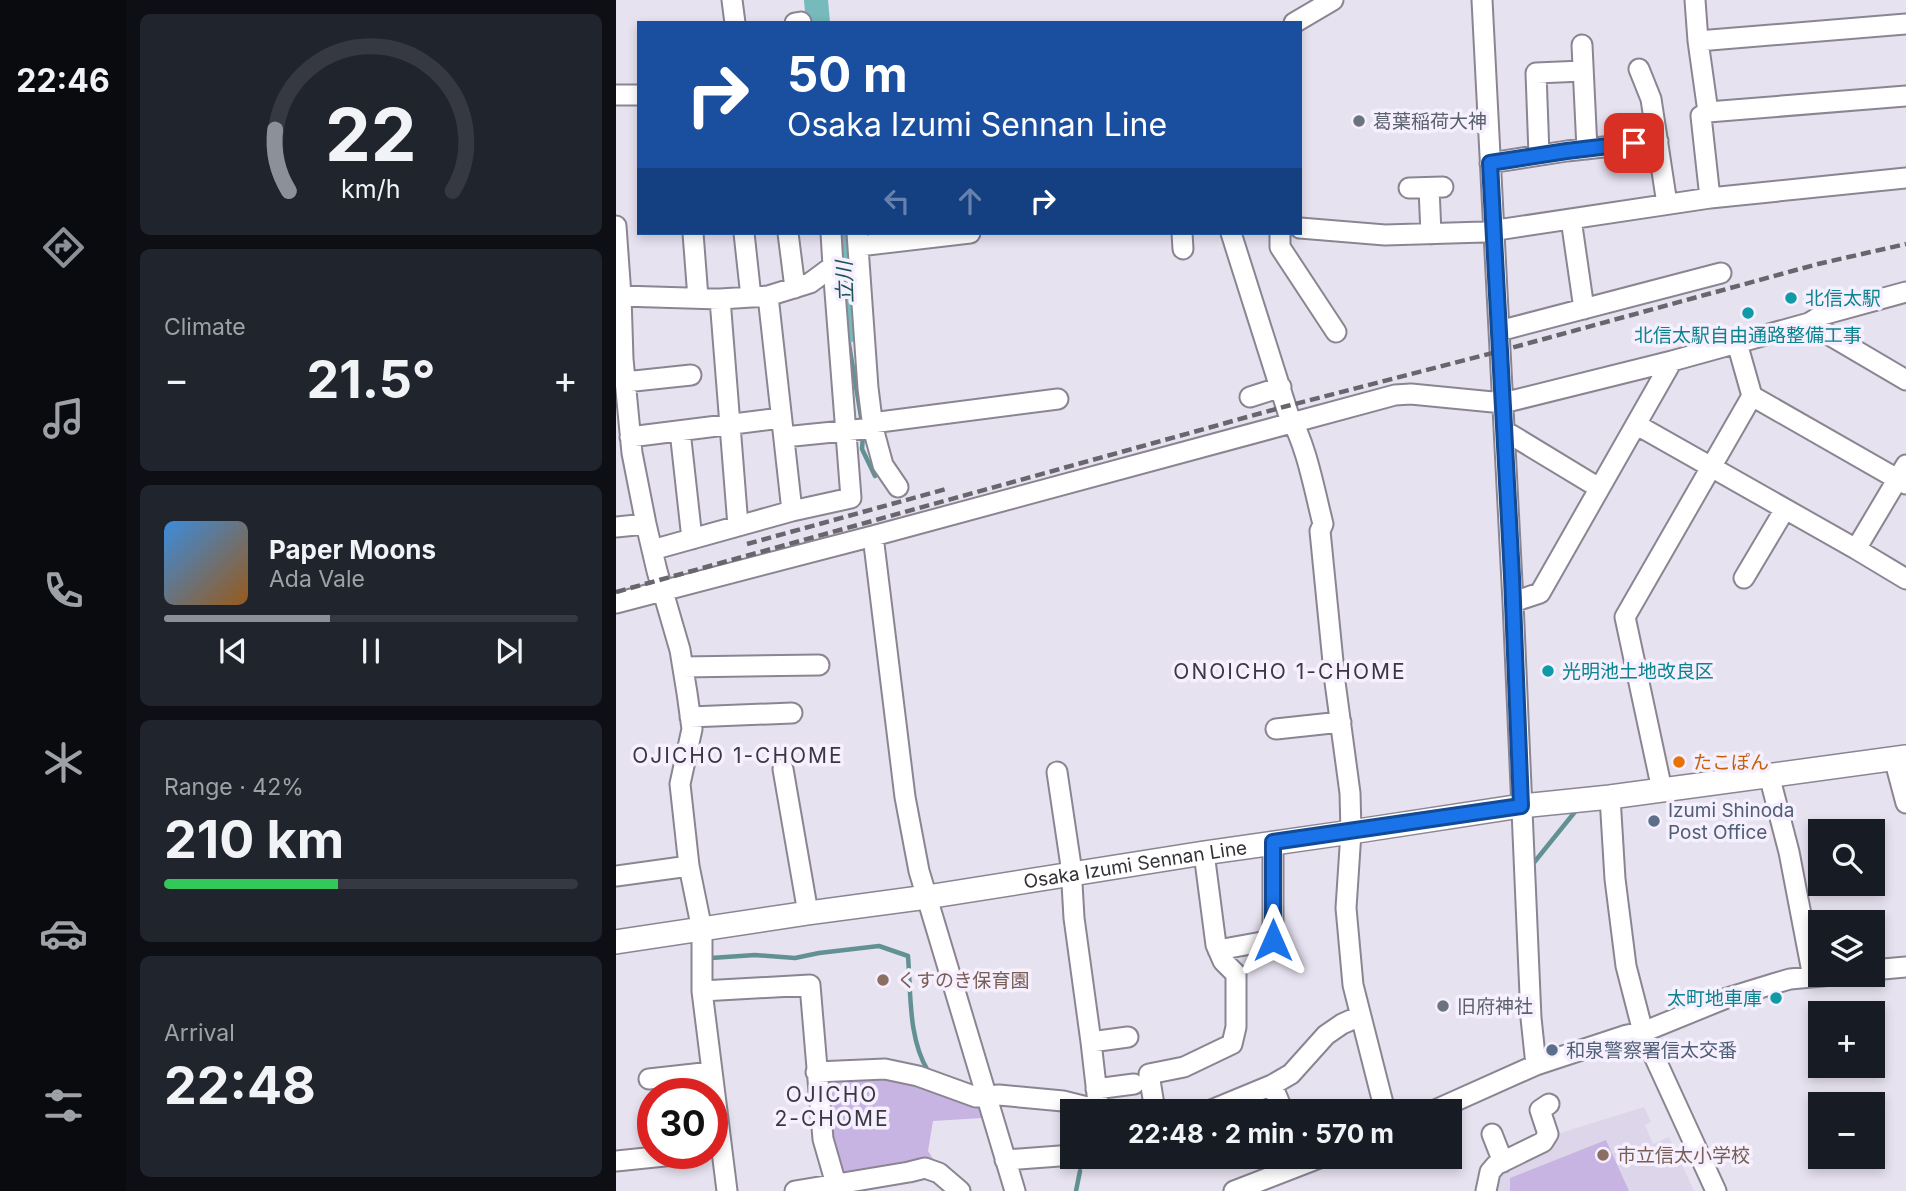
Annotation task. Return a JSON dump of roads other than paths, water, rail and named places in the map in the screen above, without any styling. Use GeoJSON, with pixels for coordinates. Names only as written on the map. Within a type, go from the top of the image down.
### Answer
{"type":"FeatureCollection","features":[{"type":"Feature","properties":{"kind":"main road","name":"Osaka Izumi Sennan Line"},"geometry":{"type":"LineString","coordinates":[[616,942],[1521,806],[1610,797],[1900,757]]}},
{"type":"Feature","properties":{"kind":"street"},"geometry":{"type":"LineString","coordinates":[[732,0],[735,21]]}},
{"type":"Feature","properties":{"kind":"street"},"geometry":{"type":"LineString","coordinates":[[1297,21],[1333,0]]}},
{"type":"Feature","properties":{"kind":"street"},"geometry":{"type":"LineString","coordinates":[[1482,0],[1505,431],[1531,1018],[1536,1065]]}},
{"type":"Feature","properties":{"kind":"street"},"geometry":{"type":"LineString","coordinates":[[1695,0],[1708,112]]}},
{"type":"Feature","properties":{"kind":"street"},"geometry":{"type":"LineString","coordinates":[[1698,41],[1906,24]]}},
{"type":"Feature","properties":{"kind":"street"},"geometry":{"type":"LineString","coordinates":[[1582,45],[1587,149]]}},
{"type":"Feature","properties":{"kind":"street"},"geometry":{"type":"LineString","coordinates":[[1639,69],[1651,99],[1667,204]]}},
{"type":"Feature","properties":{"kind":"street"},"geometry":{"type":"LineString","coordinates":[[1539,155],[1536,73],[1583,71]]}},
{"type":"Feature","properties":{"kind":"street"},"geometry":{"type":"LineString","coordinates":[[616,95],[637,95]]}},
{"type":"Feature","properties":{"kind":"street"},"geometry":{"type":"LineString","coordinates":[[1710,198],[1701,116],[1708,112],[1906,96]]}},
{"type":"Feature","properties":{"kind":"street"},"geometry":{"type":"LineString","coordinates":[[1490,163],[1658,141]]}},
{"type":"Feature","properties":{"kind":"street"},"geometry":{"type":"LineString","coordinates":[[1302,228],[1385,235],[1493,231],[1710,198],[1906,178]]}},
{"type":"Feature","properties":{"kind":"street"},"geometry":{"type":"LineString","coordinates":[[1427,188],[1431,234]]}},
{"type":"Feature","properties":{"kind":"street"},"geometry":{"type":"LineString","coordinates":[[1571,219],[1584,309]]}},
{"type":"Feature","properties":{"kind":"street"},"geometry":{"type":"LineString","coordinates":[[616,226],[630,437],[646,524],[683,667],[692,729],[681,783],[689,866],[702,930],[702,990],[712,1078]]}},
{"type":"Feature","properties":{"kind":"street"},"geometry":{"type":"LineString","coordinates":[[693,235],[698,298]]}},
{"type":"Feature","properties":{"kind":"street"},"geometry":{"type":"LineString","coordinates":[[744,235],[759,297],[782,428],[792,511]]}},
{"type":"Feature","properties":{"kind":"street"},"geometry":{"type":"LineString","coordinates":[[788,235],[795,288]]}},
{"type":"Feature","properties":{"kind":"street"},"geometry":{"type":"LineString","coordinates":[[652,550],[792,511],[851,498],[867,388],[845,268],[832,235]]}},
{"type":"Feature","properties":{"kind":"street"},"geometry":{"type":"LineString","coordinates":[[898,487],[863,428],[845,268],[858,239],[938,235]]}},
{"type":"Feature","properties":{"kind":"street"},"geometry":{"type":"LineString","coordinates":[[1234,235],[1289,416],[1307,462],[1323,524],[1320,531],[1350,793],[1351,832],[1346,908],[1353,985],[1382,1099]]}},
{"type":"Feature","properties":{"kind":"street"},"geometry":{"type":"LineString","coordinates":[[1280,235],[1280,247],[1336,332]]}},
{"type":"Feature","properties":{"kind":"street"},"geometry":{"type":"LineString","coordinates":[[621,296],[720,299],[759,297],[810,283],[845,268]]}},
{"type":"Feature","properties":{"kind":"street"},"geometry":{"type":"LineString","coordinates":[[1499,331],[1721,272]]}},
{"type":"Feature","properties":{"kind":"street"},"geometry":{"type":"LineString","coordinates":[[616,603],[1395,395],[1411,394],[1503,403],[1672,361],[1809,323],[1822,315],[1906,292]]}},
{"type":"Feature","properties":{"kind":"street"},"geometry":{"type":"LineString","coordinates":[[720,299],[738,526]]}},
{"type":"Feature","properties":{"kind":"street"},"geometry":{"type":"LineString","coordinates":[[1809,323],[1906,380]]}},
{"type":"Feature","properties":{"kind":"street"},"geometry":{"type":"LineString","coordinates":[[1737,343],[1752,396],[1903,476],[1856,550]]}},
{"type":"Feature","properties":{"kind":"street"},"geometry":{"type":"LineString","coordinates":[[1513,601],[1540,593],[1672,361]]}},
{"type":"Feature","properties":{"kind":"street"},"geometry":{"type":"LineString","coordinates":[[625,382],[691,375]]}},
{"type":"Feature","properties":{"kind":"street"},"geometry":{"type":"LineString","coordinates":[[1250,397],[1281,387]]}},
{"type":"Feature","properties":{"kind":"street"},"geometry":{"type":"LineString","coordinates":[[1662,790],[1625,617],[1752,396]]}},
{"type":"Feature","properties":{"kind":"street"},"geometry":{"type":"LineString","coordinates":[[630,437],[730,425],[863,428],[1058,399]]}},
{"type":"Feature","properties":{"kind":"street"},"geometry":{"type":"LineString","coordinates":[[1637,425],[1906,579]]}},
{"type":"Feature","properties":{"kind":"street"},"geometry":{"type":"LineString","coordinates":[[680,431],[692,539]]}},
{"type":"Feature","properties":{"kind":"street"},"geometry":{"type":"LineString","coordinates":[[1505,431],[1599,488]]}},
{"type":"Feature","properties":{"kind":"street"},"geometry":{"type":"LineString","coordinates":[[1744,578],[1785,509]]}},
{"type":"Feature","properties":{"kind":"street"},"geometry":{"type":"LineString","coordinates":[[616,527],[646,524]]}},
{"type":"Feature","properties":{"kind":"street"},"geometry":{"type":"LineString","coordinates":[[873,536],[905,797],[919,871],[1015,1191]]}},
{"type":"Feature","properties":{"kind":"street"},"geometry":{"type":"LineString","coordinates":[[683,667],[819,665]]}},
{"type":"Feature","properties":{"kind":"street"},"geometry":{"type":"LineString","coordinates":[[690,717],[792,713]]}},
{"type":"Feature","properties":{"kind":"street"},"geometry":{"type":"LineString","coordinates":[[1276,729],[1341,722]]}},
{"type":"Feature","properties":{"kind":"street"},"geometry":{"type":"LineString","coordinates":[[1900,757],[1906,803]]}},
{"type":"Feature","properties":{"kind":"street"},"geometry":{"type":"LineString","coordinates":[[783,769],[808,913]]}},
{"type":"Feature","properties":{"kind":"street"},"geometry":{"type":"LineString","coordinates":[[1057,772],[1069,798],[1074,918],[1097,1099]]}},
{"type":"Feature","properties":{"kind":"street"},"geometry":{"type":"LineString","coordinates":[[1769,775],[1808,921]]}},
{"type":"Feature","properties":{"kind":"street"},"geometry":{"type":"LineString","coordinates":[[1610,797],[1615,878],[1626,966],[1643,1032],[1716,1191]]}},
{"type":"Feature","properties":{"kind":"street"},"geometry":{"type":"LineString","coordinates":[[1218,950],[1273,940],[1273,842]]}},
{"type":"Feature","properties":{"kind":"street"},"geometry":{"type":"LineString","coordinates":[[1153,1099],[1149,1074],[1184,1067],[1232,1044],[1236,1027],[1236,974],[1223,961],[1218,950],[1204,853]]}},
{"type":"Feature","properties":{"kind":"street"},"geometry":{"type":"LineString","coordinates":[[616,876],[689,866]]}},
{"type":"Feature","properties":{"kind":"street"},"geometry":{"type":"LineString","coordinates":[[1885,969],[1906,967]]}},
{"type":"Feature","properties":{"kind":"street"},"geometry":{"type":"LineString","coordinates":[[1460,1099],[1536,1065],[1643,1032],[1724,999],[1790,979],[1808,977]]}},
{"type":"Feature","properties":{"kind":"street"},"geometry":{"type":"LineString","coordinates":[[702,990],[810,985],[823,1139],[837,1188]]}},
{"type":"Feature","properties":{"kind":"street"},"geometry":{"type":"LineString","coordinates":[[1238,1099],[1291,1074],[1326,1035],[1360,1016]]}},
{"type":"Feature","properties":{"kind":"street"},"geometry":{"type":"LineString","coordinates":[[1091,1042],[1128,1037]]}},
{"type":"Feature","properties":{"kind":"street"},"geometry":{"type":"LineString","coordinates":[[816,1072],[885,1069],[918,1076],[976,1097],[999,1095],[1060,1101]]}},
{"type":"Feature","properties":{"kind":"street"},"geometry":{"type":"LineString","coordinates":[[693,1078],[712,1072]]}},
{"type":"Feature","properties":{"kind":"street"},"geometry":{"type":"LineString","coordinates":[[1096,1089],[1134,1084]]}},
{"type":"Feature","properties":{"kind":"street"},"geometry":{"type":"LineString","coordinates":[[1272,1085],[1278,1099]]}},
{"type":"Feature","properties":{"kind":"street"},"geometry":{"type":"LineString","coordinates":[[1486,1191],[1490,1172],[1496,1165],[1543,1142],[1548,1134],[1541,1110],[1549,1104]]}},
{"type":"Feature","properties":{"kind":"street"},"geometry":{"type":"LineString","coordinates":[[1492,1134],[1503,1162]]}},
{"type":"Feature","properties":{"kind":"street"},"geometry":{"type":"LineString","coordinates":[[1005,1160],[1060,1156]]}},
{"type":"Feature","properties":{"kind":"street"},"geometry":{"type":"LineString","coordinates":[[616,1161],[637,1159]]}},
{"type":"Feature","properties":{"kind":"street"},"geometry":{"type":"LineString","coordinates":[[795,1191],[837,1188],[925,1168],[939,1173],[960,1191]]}},
{"type":"Feature","properties":{"kind":"street"},"geometry":{"type":"LineString","coordinates":[[720,1169],[724,1191]]}},
{"type":"Feature","properties":{"kind":"street"},"geometry":{"type":"LineString","coordinates":[[1234,1191],[1286,1169]]}},
{"type":"Feature","properties":{"kind":"waterway","name":"立川"},"geometry":{"type":"LineString","coordinates":[[816,0],[818,21]]}},
{"type":"Feature","properties":{"kind":"waterway","name":"立川"},"geometry":{"type":"LineString","coordinates":[[843,235],[847,331]]}},
{"type":"Feature","properties":{"kind":"waterway"},"geometry":{"type":"LineString","coordinates":[[848,338],[862,423]]}},
{"type":"Feature","properties":{"kind":"waterway"},"geometry":{"type":"LineString","coordinates":[[863,435],[862,449],[875,476]]}},
{"type":"Feature","properties":{"kind":"waterway"},"geometry":{"type":"LineString","coordinates":[[1532,865],[1574,813]]}},
{"type":"Feature","properties":{"kind":"waterway"},"geometry":{"type":"LineString","coordinates":[[711,958],[755,955],[795,958],[879,946],[908,956],[914,1030],[928,1071]]}},
{"type":"Feature","properties":{"kind":"waterway"},"geometry":{"type":"LineString","coordinates":[[1076,1191],[1080,1171]]}},
{"type":"Feature","properties":{"kind":"railway"},"geometry":{"type":"LineString","coordinates":[[616,592],[1287,406],[1818,264],[1906,244]]}},
{"type":"Feature","properties":{"kind":"railway"},"geometry":{"type":"LineString","coordinates":[[747,544],[946,489]]}},
{"type":"Feature","properties":{"kind":"place","name":"葛葉稲荷大神"},"geometry":{"type":"Point","coordinates":[1359,121]}},
{"type":"Feature","properties":{"kind":"place","name":"北信太駅"},"geometry":{"type":"Point","coordinates":[1791,298]}},
{"type":"Feature","properties":{"kind":"place","name":"北信太駅自由通路整備工事"},"geometry":{"type":"Point","coordinates":[1748,313]}},
{"type":"Feature","properties":{"kind":"place","name":"光明池土地改良区"},"geometry":{"type":"Point","coordinates":[1548,671]}},
{"type":"Feature","properties":{"kind":"place","name":"たこぽん"},"geometry":{"type":"Point","coordinates":[1679,762]}},
{"type":"Feature","properties":{"kind":"place","name":"Izumi Shinoda Post Office"},"geometry":{"type":"Point","coordinates":[1654,821]}},
{"type":"Feature","properties":{"kind":"place","name":"くすのき保育園"},"geometry":{"type":"Point","coordinates":[883,980]}},
{"type":"Feature","properties":{"kind":"place","name":"太町地車庫"},"geometry":{"type":"Point","coordinates":[1776,998]}},
{"type":"Feature","properties":{"kind":"place","name":"旧府神社"},"geometry":{"type":"Point","coordinates":[1443,1006]}},
{"type":"Feature","properties":{"kind":"place","name":"和泉警察署信太交番"},"geometry":{"type":"Point","coordinates":[1552,1050]}},
{"type":"Feature","properties":{"kind":"place","name":"市立信太小学校"},"geometry":{"type":"Point","coordinates":[1603,1155]}},
{"type":"Feature","properties":{"kind":"district","name":"ONOICHO 1-CHOME"},"geometry":{"type":"Point","coordinates":[1290,672]}},
{"type":"Feature","properties":{"kind":"district","name":"OJICHO 1-CHOME"},"geometry":{"type":"Point","coordinates":[738,756]}},
{"type":"Feature","properties":{"kind":"district","name":"OJICHO 2-CHOME"},"geometry":{"type":"Point","coordinates":[832,1107]}}]}
